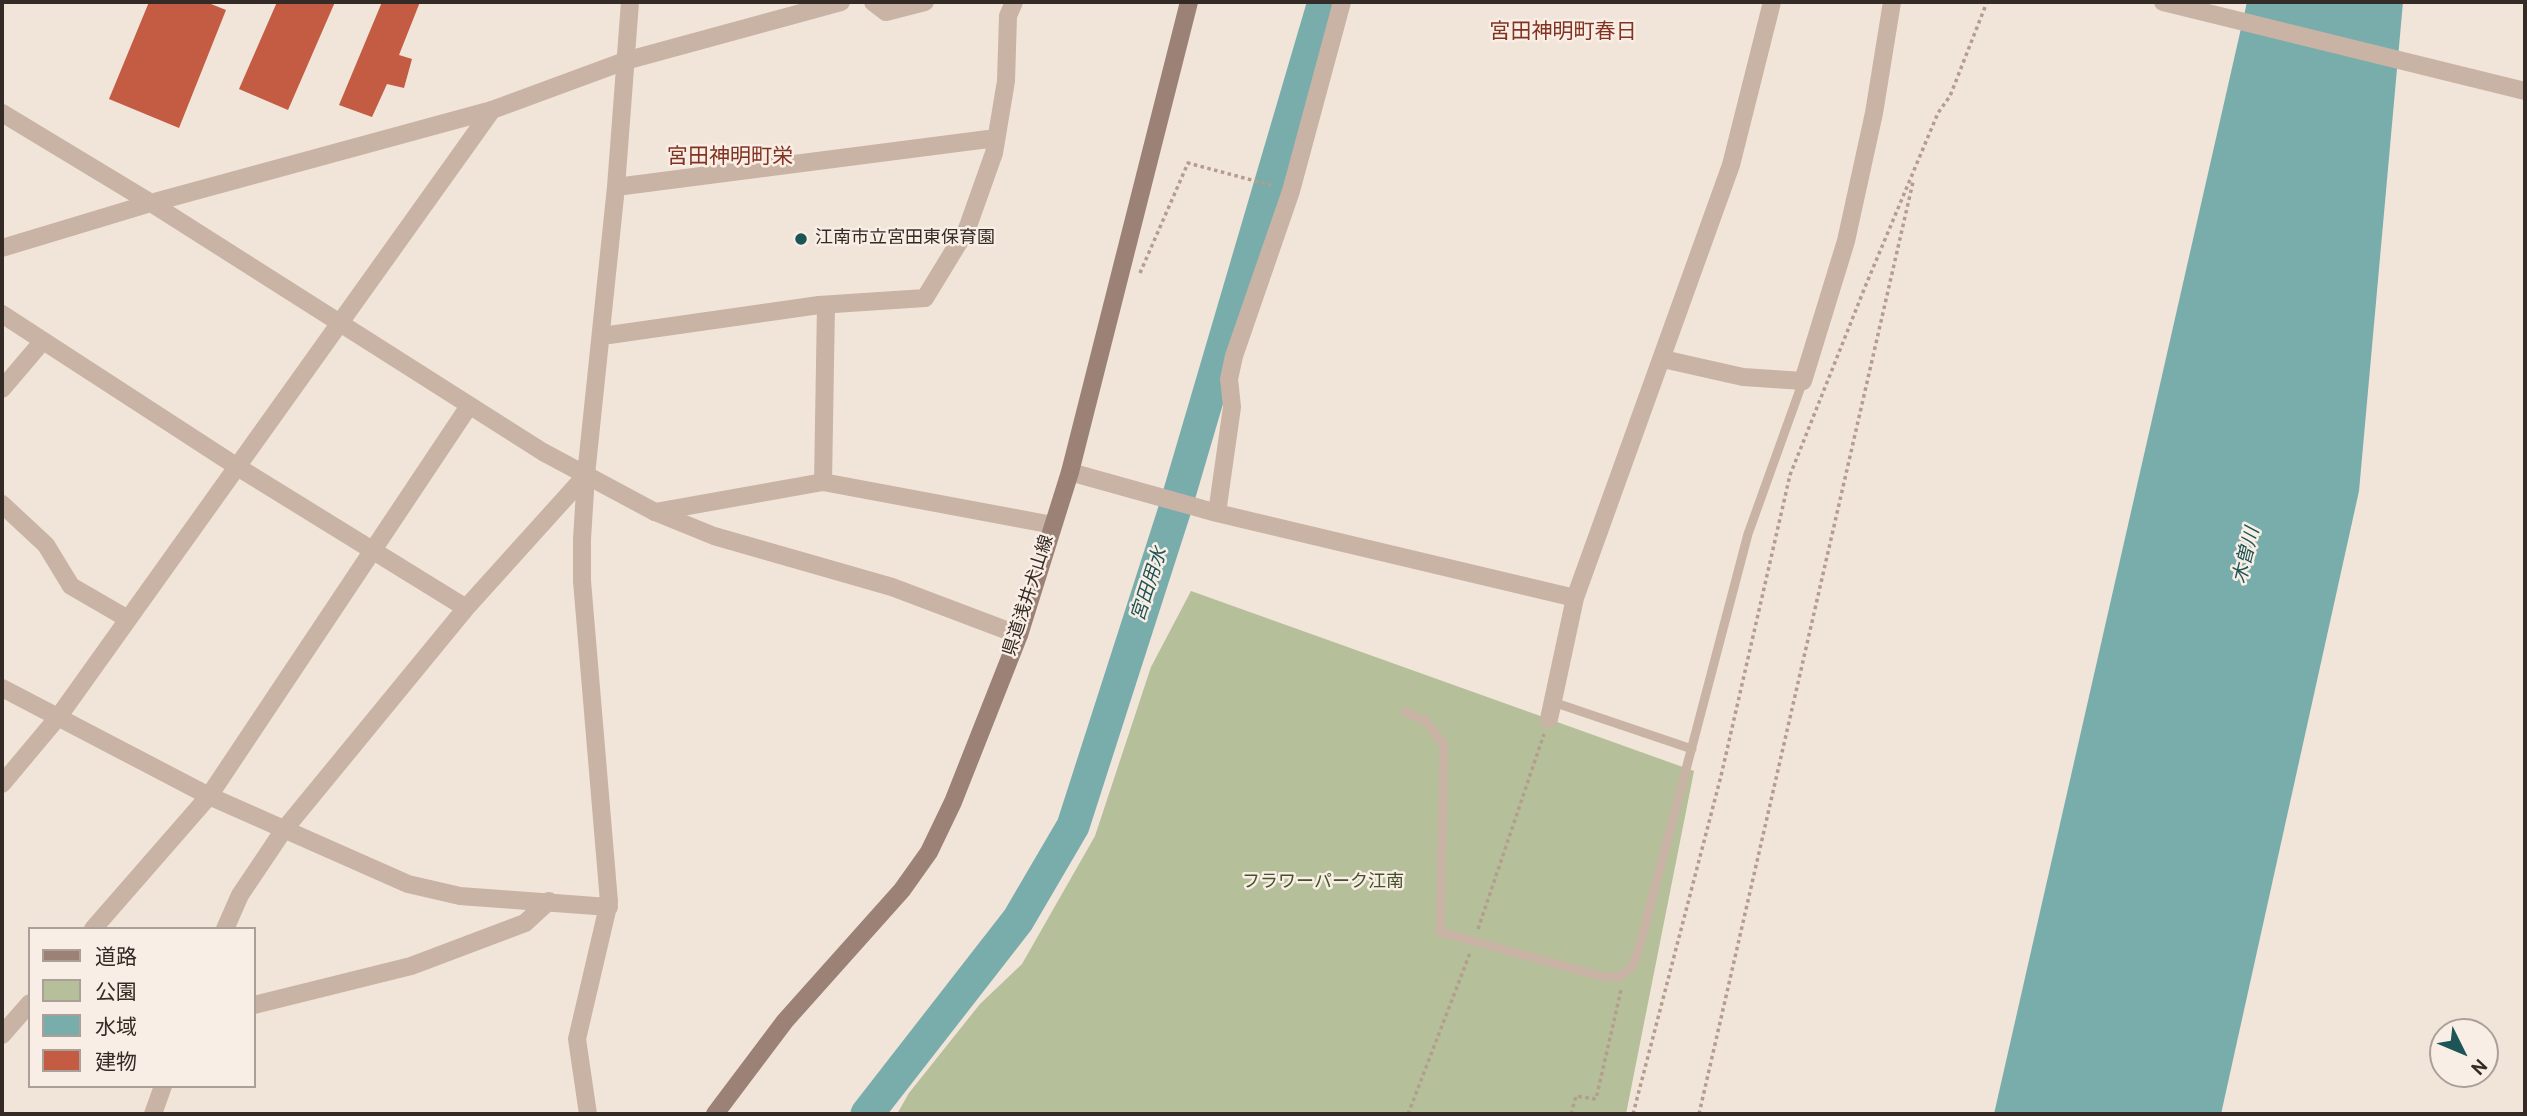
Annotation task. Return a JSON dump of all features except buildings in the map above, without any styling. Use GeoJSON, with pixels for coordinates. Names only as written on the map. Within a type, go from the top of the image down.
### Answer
{"type":"FeatureCollection","features":[{"type":"Feature","properties":{"kind":"main road","name":"県道浅井犬山線"},"geometry":{"type":"LineString","coordinates":[[715,1114],[785,1021],[902,890],[929,852],[953,802],[1019,635],[1070,472],[1189,2]]}},
{"type":"Feature","properties":{"kind":"street"},"geometry":{"type":"LineString","coordinates":[[588,1114],[577,1039],[609,907],[582,581],[586,475],[617,187],[630,2]]}},
{"type":"Feature","properties":{"kind":"street"},"geometry":{"type":"LineString","coordinates":[[2,248],[151,203],[492,110],[625,61],[839,2]]}},
{"type":"Feature","properties":{"kind":"street"},"geometry":{"type":"LineString","coordinates":[[873,2],[886,12],[925,2]]}},
{"type":"Feature","properties":{"kind":"street"},"geometry":{"type":"LineString","coordinates":[[602,337],[825,305],[925,298],[967,229],[994,153],[1006,81],[1008,16],[1014,2]]}},
{"type":"Feature","properties":{"kind":"street"},"geometry":{"type":"LineString","coordinates":[[1217,513],[1232,407],[1229,379],[1234,356],[1291,191],[1342,2]]}},
{"type":"Feature","properties":{"kind":"street"},"geometry":{"type":"LineString","coordinates":[[1551,711],[1574,598],[1663,359],[1731,165],[1772,2]]}},
{"type":"Feature","properties":{"kind":"street"},"geometry":{"type":"LineString","coordinates":[[1663,359],[1743,377],[1803,381],[1846,241],[1874,113],[1892,2]]}},
{"type":"Feature","properties":{"kind":"street"},"geometry":{"type":"LineString","coordinates":[[2163,2],[2525,91]]}},
{"type":"Feature","properties":{"kind":"street"},"geometry":{"type":"LineString","coordinates":[[2,784],[59,716],[492,110]]}},
{"type":"Feature","properties":{"kind":"street"},"geometry":{"type":"LineString","coordinates":[[2,113],[151,203],[469,406],[655,512],[714,536],[892,587],[1019,635]]}},
{"type":"Feature","properties":{"kind":"street"},"geometry":{"type":"LineString","coordinates":[[617,187],[996,138]]}},
{"type":"Feature","properties":{"kind":"street"},"geometry":{"type":"LineString","coordinates":[[822,482],[825,305]]}},
{"type":"Feature","properties":{"kind":"street"},"geometry":{"type":"LineString","coordinates":[[2,314],[236,466],[466,608]]}},
{"type":"Feature","properties":{"kind":"street"},"geometry":{"type":"LineString","coordinates":[[2,389],[42,342]]}},
{"type":"Feature","properties":{"kind":"street"},"geometry":{"type":"LineString","coordinates":[[95,927],[209,796],[469,406]]}},
{"type":"Feature","properties":{"kind":"street"},"geometry":{"type":"LineString","coordinates":[[1070,472],[1125,485],[1217,513],[1574,598]]}},
{"type":"Feature","properties":{"kind":"street"},"geometry":{"type":"LineString","coordinates":[[226,927],[240,895],[283,831],[466,608],[586,475]]}},
{"type":"Feature","properties":{"kind":"street"},"geometry":{"type":"LineString","coordinates":[[655,512],[822,482],[1054,525]]}},
{"type":"Feature","properties":{"kind":"street"},"geometry":{"type":"LineString","coordinates":[[2,504],[46,545],[71,586],[128,619]]}},
{"type":"Feature","properties":{"kind":"street"},"geometry":{"type":"LineString","coordinates":[[2,688],[209,796],[408,884],[460,896],[609,907]]}},
{"type":"Feature","properties":{"kind":"street"},"geometry":{"type":"LineString","coordinates":[[256,1005],[411,966],[525,923],[549,901]]}},
{"type":"Feature","properties":{"kind":"street"},"geometry":{"type":"LineString","coordinates":[[2,1035],[28,1005]]}},
{"type":"Feature","properties":{"kind":"street"},"geometry":{"type":"LineString","coordinates":[[153,1114],[162,1088]]}},
{"type":"Feature","properties":{"kind":"lane"},"geometry":{"type":"LineString","coordinates":[[1405,712],[1426,721],[1444,745],[1440,932],[1600,976],[1619,977],[1632,967],[1748,534],[1803,381]]}},
{"type":"Feature","properties":{"kind":"lane"},"geometry":{"type":"LineString","coordinates":[[1551,711],[1692,749]]}},
{"type":"Feature","properties":{"kind":"path"},"geometry":{"type":"LineString","coordinates":[[1633,1114],[1721,776],[1790,475],[1865,287],[1938,113],[1950,96],[1987,2]]}},
{"type":"Feature","properties":{"kind":"path"},"geometry":{"type":"LineString","coordinates":[[1116,295],[1138,279],[1188,163],[1283,188]]}},
{"type":"Feature","properties":{"kind":"path"},"geometry":{"type":"LineString","coordinates":[[1699,1114],[1915,172]]}},
{"type":"Feature","properties":{"kind":"path"},"geometry":{"type":"LineString","coordinates":[[1408,1114],[1474,942],[1551,711]]}},
{"type":"Feature","properties":{"kind":"path"},"geometry":{"type":"LineString","coordinates":[[1571,1114],[1576,1097],[1595,1099],[1622,994],[1619,977]]}},
{"type":"Feature","properties":{"kind":"green space","name":"フラワーパーク江南"},"geometry":{"type":"Polygon","coordinates":[[[1191,591],[1694,771],[1626,1114],[897,1114],[909,1093],[980,1004],[1022,964],[1095,836],[1151,667],[1191,591]]]}},
{"type":"Feature","properties":{"kind":"water","name":"木曽川"},"geometry":{"type":"Polygon","coordinates":[[[2247,2],[2403,2],[2359,491],[2221,1114],[1994,1114],[2247,2]]]}},
{"type":"Feature","properties":{"kind":"waterway","name":"宮田用水"},"geometry":{"type":"LineString","coordinates":[[867,1114],[1018,920],[1073,826],[1174,512],[1324,2]]}},
{"type":"Feature","properties":{"kind":"place","name":"江南市立宮田東保育園"},"geometry":{"type":"Point","coordinates":[801,239]}},
{"type":"Feature","properties":{"kind":"district","name":"宮田神明町春日"},"geometry":{"type":"Point","coordinates":[1563,34]}},
{"type":"Feature","properties":{"kind":"district","name":"宮田神明町栄"},"geometry":{"type":"Point","coordinates":[730,159]}}]}
